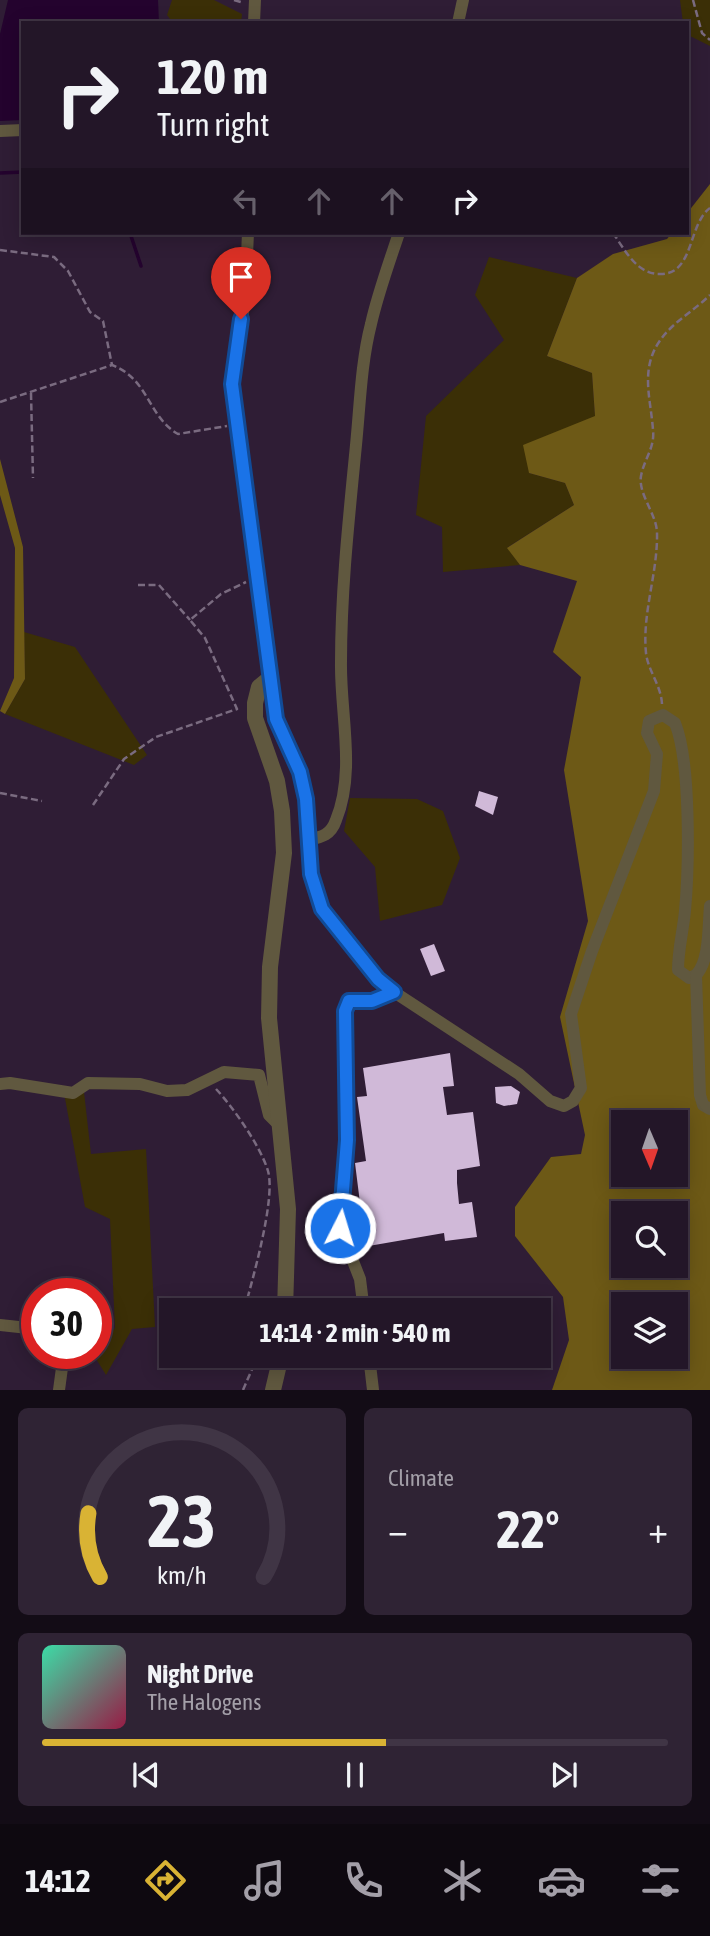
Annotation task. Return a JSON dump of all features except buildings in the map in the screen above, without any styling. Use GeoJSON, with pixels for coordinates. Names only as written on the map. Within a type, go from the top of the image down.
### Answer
{"type":"FeatureCollection","features":[{"type":"Feature","properties":{"kind":"street"},"geometry":{"type":"LineString","coordinates":[[254,21],[256,0]]}},
{"type":"Feature","properties":{"kind":"street"},"geometry":{"type":"LineString","coordinates":[[458,21],[463,0]]}},
{"type":"Feature","properties":{"kind":"street"},"geometry":{"type":"LineString","coordinates":[[0,131],[21,130]]}},
{"type":"Feature","properties":{"kind":"street"},"geometry":{"type":"LineString","coordinates":[[248,235],[245,299],[232,384],[276,719],[300,772],[306,799],[311,874],[322,909],[378,979],[519,1074],[551,1101],[564,1106],[573,1101],[581,1088],[570,1014],[654,791],[656,754],[647,733],[649,721],[663,715],[671,718],[677,728],[684,766],[687,826],[685,911],[678,970],[689,978],[701,970],[710,906]]}},
{"type":"Feature","properties":{"kind":"street"},"geometry":{"type":"LineString","coordinates":[[308,840],[323,837],[331,831],[337,819],[344,785],[341,663],[348,521],[360,399],[370,326],[398,235]]}},
{"type":"Feature","properties":{"kind":"street"},"geometry":{"type":"LineString","coordinates":[[270,678],[259,687],[255,718],[276,781],[285,853],[270,967],[269,1018],[288,1209],[285,1298]]}},
{"type":"Feature","properties":{"kind":"street"},"geometry":{"type":"LineString","coordinates":[[696,975],[700,1095],[703,1105],[710,1109]]}},
{"type":"Feature","properties":{"kind":"street"},"geometry":{"type":"LineString","coordinates":[[362,1298],[360,1279],[340,1228],[347,1140],[345,1011],[349,1001],[372,1001],[394,992]]}},
{"type":"Feature","properties":{"kind":"street"},"geometry":{"type":"LineString","coordinates":[[0,1084],[10,1083],[72,1093],[88,1083],[140,1084],[167,1091],[187,1090],[224,1072],[259,1075],[269,1115],[281,1127]]}},
{"type":"Feature","properties":{"kind":"street"},"geometry":{"type":"LineString","coordinates":[[0,1325],[21,1327]]}},
{"type":"Feature","properties":{"kind":"street"},"geometry":{"type":"LineString","coordinates":[[273,1390],[278,1368]]}},
{"type":"Feature","properties":{"kind":"street"},"geometry":{"type":"LineString","coordinates":[[370,1368],[373,1390]]}},
{"type":"Feature","properties":{"kind":"street"},"geometry":{"type":"LineString","coordinates":[[60,1390],[62,1369]]}},
{"type":"Feature","properties":{"kind":"path"},"geometry":{"type":"LineString","coordinates":[[693,0],[702,33],[710,40]]}},
{"type":"Feature","properties":{"kind":"path"},"geometry":{"type":"LineString","coordinates":[[614,235],[635,264],[653,274],[664,275],[674,272],[685,260],[698,220],[710,208]]}},
{"type":"Feature","properties":{"kind":"path"},"geometry":{"type":"LineString","coordinates":[[0,250],[54,257],[68,271],[90,312],[103,321],[113,365]]}},
{"type":"Feature","properties":{"kind":"path"},"geometry":{"type":"LineString","coordinates":[[663,715],[661,691],[646,658],[644,625],[658,557],[656,518],[643,489],[641,477],[653,449],[653,429],[648,403],[648,369],[658,342],[710,295]]}},
{"type":"Feature","properties":{"kind":"path"},"geometry":{"type":"LineString","coordinates":[[0,402],[113,365],[125,370],[140,384],[167,429],[178,435],[237,423]]}},
{"type":"Feature","properties":{"kind":"path"},"geometry":{"type":"LineString","coordinates":[[31,393],[33,478]]}},
{"type":"Feature","properties":{"kind":"path"},"geometry":{"type":"LineString","coordinates":[[191,620],[221,594],[259,576]]}},
{"type":"Feature","properties":{"kind":"path"},"geometry":{"type":"LineString","coordinates":[[93,805],[124,759],[156,737],[237,709],[205,638],[191,620],[159,584],[138,585]]}},
{"type":"Feature","properties":{"kind":"path"},"geometry":{"type":"LineString","coordinates":[[0,793],[42,801]]}},
{"type":"Feature","properties":{"kind":"path"},"geometry":{"type":"LineString","coordinates":[[209,1081],[236,1110],[268,1172],[269,1188],[261,1246],[247,1298]]}},
{"type":"Feature","properties":{"kind":"path"},"geometry":{"type":"LineString","coordinates":[[243,1390],[253,1368]]}},
{"type":"Feature","properties":{"kind":"shaded area"},"geometry":{"type":"Polygon","coordinates":[[[8,0],[158,0],[159,21],[21,21],[21,120],[0,121],[0,34],[8,0]]]}},
{"type":"Feature","properties":{"kind":"shaded area"},"geometry":{"type":"Polygon","coordinates":[[[172,0],[214,0],[242,14],[241,21],[172,21],[167,15],[172,0]]]}},
{"type":"Feature","properties":{"kind":"shaded area"},"geometry":{"type":"Polygon","coordinates":[[[680,0],[710,0],[710,46],[689,36],[689,21],[683,21],[680,0]]]}},
{"type":"Feature","properties":{"kind":"shaded area"},"geometry":{"type":"Polygon","coordinates":[[[710,184],[710,1390],[552,1390],[569,1340],[563,1297],[515,1236],[515,1207],[551,1157],[581,1154],[585,1135],[560,1017],[588,921],[564,770],[581,677],[553,652],[577,581],[520,565],[507,548],[574,505],[565,483],[529,473],[523,445],[595,416],[592,373],[547,356],[577,278],[613,254],[667,239],[670,235],[689,235],[689,211],[710,184]]]}},
{"type":"Feature","properties":{"kind":"shaded area"},"geometry":{"type":"Polygon","coordinates":[[[489,257],[577,278],[547,356],[592,373],[595,416],[529,473],[565,483],[574,505],[508,547],[520,565],[443,572],[442,527],[416,515],[426,416],[504,340],[475,295],[489,257]]]}},
{"type":"Feature","properties":{"kind":"shaded area"},"geometry":{"type":"Polygon","coordinates":[[[0,459],[23,547],[25,679],[5,714],[0,711],[14,678],[15,548],[0,495],[0,459]]]}},
{"type":"Feature","properties":{"kind":"shaded area"},"geometry":{"type":"Polygon","coordinates":[[[24,632],[75,647],[147,755],[134,765],[5,714],[25,679],[24,632]]]}},
{"type":"Feature","properties":{"kind":"shaded area"},"geometry":{"type":"Polygon","coordinates":[[[350,798],[417,799],[443,811],[460,858],[442,905],[380,921],[375,867],[344,831],[350,798]]]}},
{"type":"Feature","properties":{"kind":"shaded area"},"geometry":{"type":"Polygon","coordinates":[[[84,1092],[91,1154],[146,1149],[155,1327],[132,1329],[112,1364],[112,1332],[115,1328],[110,1219],[85,1207],[64,1093],[84,1092]]]}},
{"type":"Feature","properties":{"kind":"waterway"},"geometry":{"type":"LineString","coordinates":[[0,173],[21,172]]}},
{"type":"Feature","properties":{"kind":"waterway"},"geometry":{"type":"LineString","coordinates":[[131,235],[141,266]]}},
{"type":"Feature","properties":{"kind":"route"},"geometry":{"type":"LineString","coordinates":[[241,319],[232,384],[259,576],[270,678],[276,719],[300,772],[306,799],[311,874],[316,896],[322,909],[378,979],[394,992],[372,1001],[349,1001],[345,1011],[347,1140],[340,1228]]}}]}
